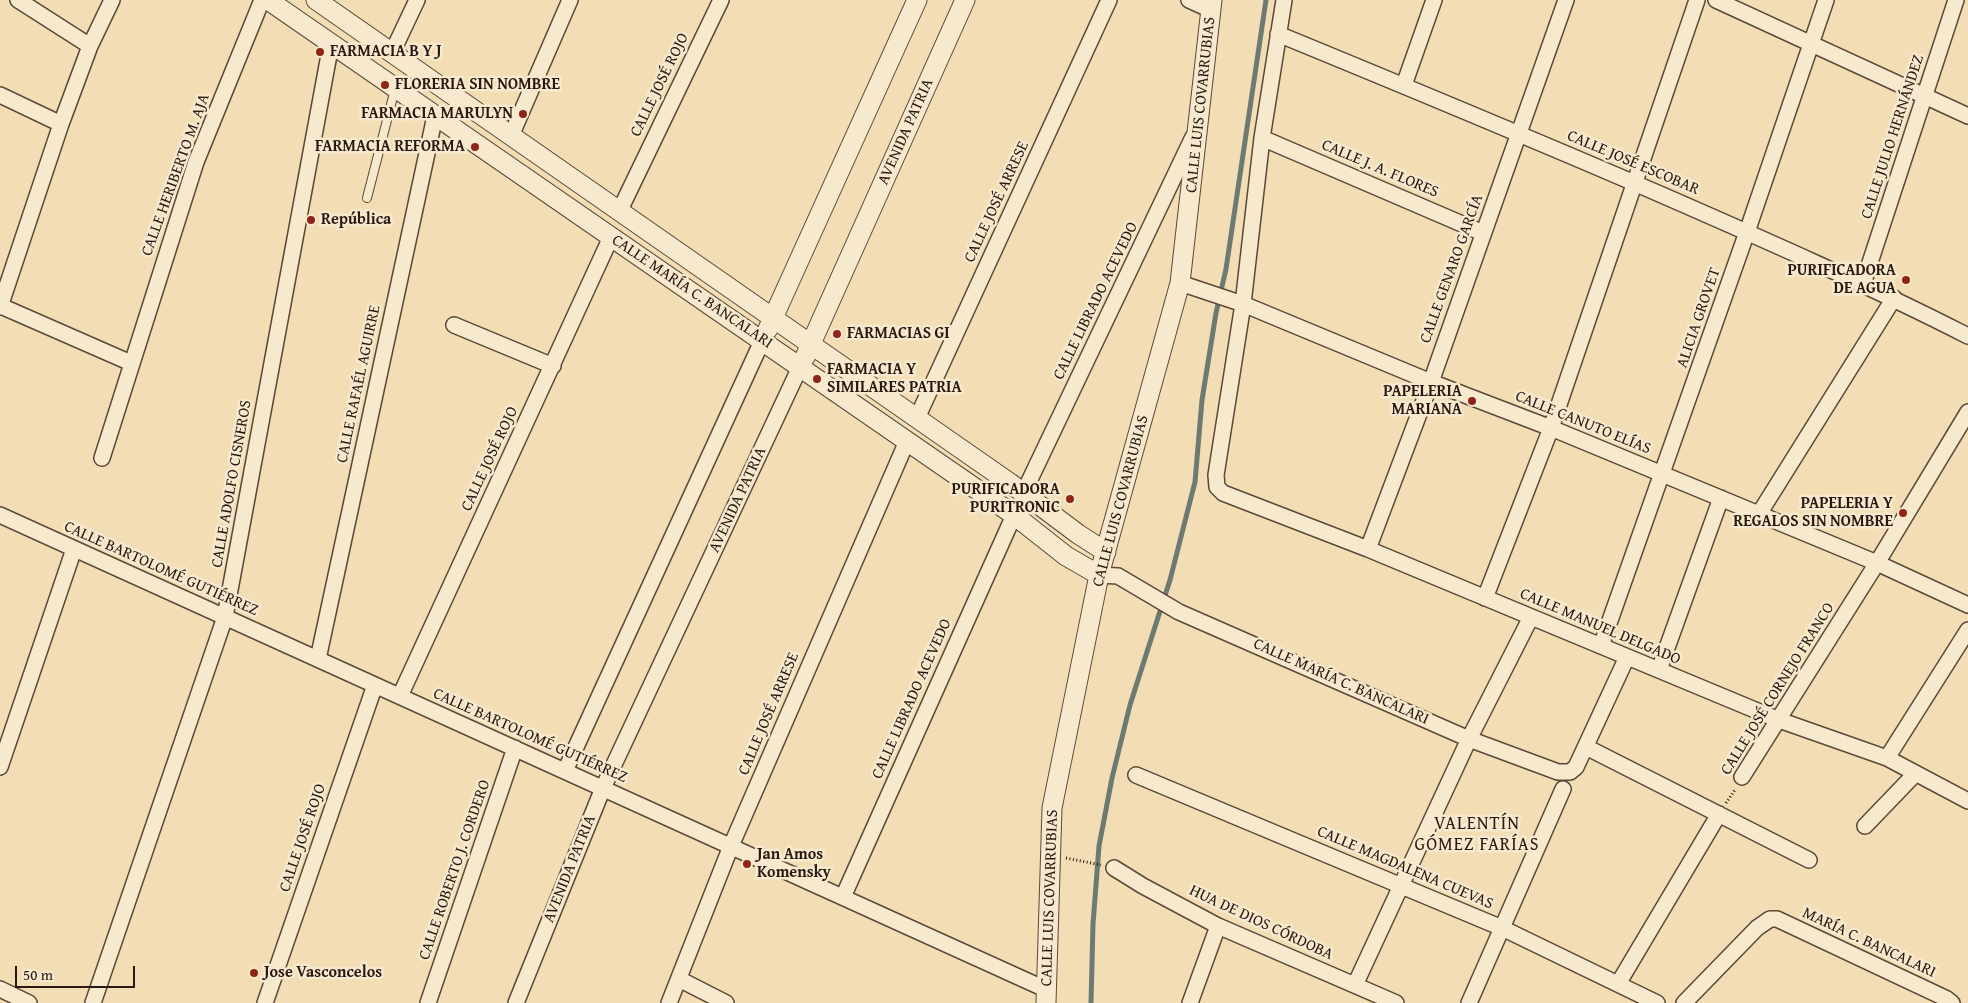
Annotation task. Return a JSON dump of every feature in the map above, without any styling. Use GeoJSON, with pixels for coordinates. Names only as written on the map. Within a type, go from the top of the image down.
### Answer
{"type":"FeatureCollection","features":[{"type":"Feature","properties":{"kind":"street"},"geometry":{"type":"LineString","coordinates":[[18,0],[90,46]]}},
{"type":"Feature","properties":{"kind":"street"},"geometry":{"type":"LineString","coordinates":[[112,0],[90,46],[61,124],[5,278],[0,306],[131,364]]}},
{"type":"Feature","properties":{"kind":"street","name":"CALLE HERIBERTO M. AJA"},"geometry":{"type":"LineString","coordinates":[[102,458],[196,162],[262,0]]}},
{"type":"Feature","properties":{"kind":"street","name":"CALLE MARÍA C. BANCALARI"},"geometry":{"type":"LineString","coordinates":[[268,0],[1014,515],[1066,556],[1115,578],[1179,612],[1470,739],[1558,772],[1570,772],[1576,767],[1586,747]]}},
{"type":"Feature","properties":{"kind":"street"},"geometry":{"type":"LineString","coordinates":[[392,53],[417,0]]}},
{"type":"Feature","properties":{"kind":"street"},"geometry":{"type":"LineString","coordinates":[[511,136],[570,0]]}},
{"type":"Feature","properties":{"kind":"street","name":"CALLE JOSÉ ROJO"},"geometry":{"type":"LineString","coordinates":[[618,212],[721,0]]}},
{"type":"Feature","properties":{"kind":"street"},"geometry":{"type":"LineString","coordinates":[[565,771],[917,0]]}},
{"type":"Feature","properties":{"kind":"street","name":"AVENIDA PATRIA"},"geometry":{"type":"LineString","coordinates":[[516,1003],[602,788],[800,367],[965,0]]}},
{"type":"Feature","properties":{"kind":"street","name":"CALLE JOSÉ ARRESE"},"geometry":{"type":"LineString","coordinates":[[917,418],[1109,0]]}},
{"type":"Feature","properties":{"kind":"street"},"geometry":{"type":"LineString","coordinates":[[1189,0],[1212,5]]}},
{"type":"Feature","properties":{"kind":"street"},"geometry":{"type":"LineString","coordinates":[[1240,303],[1262,138],[1284,0]]}},
{"type":"Feature","properties":{"kind":"street"},"geometry":{"type":"LineString","coordinates":[[1404,85],[1434,0]]}},
{"type":"Feature","properties":{"kind":"street","name":"CALLE GENARO GARCÍA"},"geometry":{"type":"LineString","coordinates":[[1368,549],[1484,233],[1566,0]]}},
{"type":"Feature","properties":{"kind":"street"},"geometry":{"type":"LineString","coordinates":[[1485,598],[1550,428],[1697,0]]}},
{"type":"Feature","properties":{"kind":"street"},"geometry":{"type":"LineString","coordinates":[[1716,0],[1968,116]]}},
{"type":"Feature","properties":{"kind":"street","name":"ALICIA GROVET"},"geometry":{"type":"LineString","coordinates":[[1601,646],[1663,474],[1826,0]]}},
{"type":"Feature","properties":{"kind":"street","name":"CALLE JULIO HERNÁNDEZ"},"geometry":{"type":"LineString","coordinates":[[1863,284],[1956,0]]}},
{"type":"Feature","properties":{"kind":"street","name":"CALLE MARÍA C. BANCALARI"},"geometry":{"type":"LineString","coordinates":[[323,2],[392,53],[618,212],[1024,492],[1078,534],[1106,552]]}},
{"type":"Feature","properties":{"kind":"street","name":"CALLE LUIS COVARRUBIAS"},"geometry":{"type":"LineString","coordinates":[[1045,996],[1052,808],[1115,578],[1106,552],[1189,285],[1199,125],[1212,5]]}},
{"type":"Feature","properties":{"kind":"street","name":"CALLE JOSÉ ESCOBAR"},"geometry":{"type":"LineString","coordinates":[[1278,34],[1519,133],[1747,232],[1894,298],[1968,336]]}},
{"type":"Feature","properties":{"kind":"street","name":"CALLE ADOLFO CISNEROS"},"geometry":{"type":"LineString","coordinates":[[93,1003],[225,617],[331,44]]}},
{"type":"Feature","properties":{"kind":"street"},"geometry":{"type":"LineString","coordinates":[[0,95],[61,124]]}},
{"type":"Feature","properties":{"kind":"street","name":"CALLE RAFAÉL AGUIRRE"},"geometry":{"type":"LineString","coordinates":[[318,659],[435,116]]}},
{"type":"Feature","properties":{"kind":"street","name":"CALLE LIBRADO ACEVEDO"},"geometry":{"type":"LineString","coordinates":[[1024,492],[1199,125]]}},
{"type":"Feature","properties":{"kind":"street","name":"CALLE J. A. FLORES"},"geometry":{"type":"LineString","coordinates":[[1262,138],[1484,233]]}},
{"type":"Feature","properties":{"kind":"street","name":"CALLE JOSÉ ROJO"},"geometry":{"type":"LineString","coordinates":[[400,696],[611,237]]}},
{"type":"Feature","properties":{"kind":"street","name":"CALLE CANUTO ELÍAS"},"geometry":{"type":"LineString","coordinates":[[1189,285],[1240,303],[1430,382],[1663,474],[1877,563],[1968,605]]}},
{"type":"Feature","properties":{"kind":"street"},"geometry":{"type":"LineString","coordinates":[[1759,514],[1894,298]]}},
{"type":"Feature","properties":{"kind":"street","name":"CALLE MANUEL DELGADO"},"geometry":{"type":"LineString","coordinates":[[1240,303],[1216,475],[1217,487],[1223,493],[1368,549],[1779,720],[1887,758],[1968,801]]}},
{"type":"Feature","properties":{"kind":"street"},"geometry":{"type":"LineString","coordinates":[[454,325],[553,366]]}},
{"type":"Feature","properties":{"kind":"street","name":"CALLE JOSÉ CORNEJO FRANCO"},"geometry":{"type":"LineString","coordinates":[[1742,777],[1877,563],[1968,412]]}},
{"type":"Feature","properties":{"kind":"street","name":"CALLE JOSÉ ARRESE"},"geometry":{"type":"LineString","coordinates":[[670,1003],[731,846],[906,441]]}},
{"type":"Feature","properties":{"kind":"street"},"geometry":{"type":"LineString","coordinates":[[1659,670],[1721,498]]}},
{"type":"Feature","properties":{"kind":"street","name":"CALLE BARTOLOMÉ GUTIÉRREZ"},"geometry":{"type":"LineString","coordinates":[[0,515],[843,897],[1045,996]]}},
{"type":"Feature","properties":{"kind":"street","name":"CALLE LIBRADO ACEVEDO"},"geometry":{"type":"LineString","coordinates":[[843,897],[1014,515]]}},
{"type":"Feature","properties":{"kind":"street"},"geometry":{"type":"LineString","coordinates":[[0,767],[74,549]]}},
{"type":"Feature","properties":{"kind":"street"},"geometry":{"type":"LineString","coordinates":[[1355,985],[1470,739],[1531,617]]}},
{"type":"Feature","properties":{"kind":"street"},"geometry":{"type":"LineString","coordinates":[[1887,758],[1968,630]]}},
{"type":"Feature","properties":{"kind":"street"},"geometry":{"type":"LineString","coordinates":[[1627,657],[1586,747],[1809,860]]}},
{"type":"Feature","properties":{"kind":"street","name":"CALLE JOSÉ ROJO"},"geometry":{"type":"LineString","coordinates":[[265,1003],[375,685]]}},
{"type":"Feature","properties":{"kind":"street","name":"CALLE ROBERTO J. CORDERO"},"geometry":{"type":"LineString","coordinates":[[428,1003],[515,748]]}},
{"type":"Feature","properties":{"kind":"street"},"geometry":{"type":"LineString","coordinates":[[1865,826],[1915,774]]}},
{"type":"Feature","properties":{"kind":"street","name":"CALLE MAGDALENA CUEVAS"},"geometry":{"type":"LineString","coordinates":[[1136,775],[1502,928],[1657,1003]]}},
{"type":"Feature","properties":{"kind":"street"},"geometry":{"type":"LineString","coordinates":[[1469,1003],[1563,789]]}},
{"type":"Feature","properties":{"kind":"street"},"geometry":{"type":"LineString","coordinates":[[1618,984],[1719,814]]}},
{"type":"Feature","properties":{"kind":"street","name":"HUA DE DIOS CÓRDOBA"},"geometry":{"type":"LineString","coordinates":[[1107,867],[1218,926],[1396,1003]]}},
{"type":"Feature","properties":{"kind":"street","name":"MARÍA C. BANCALARI"},"geometry":{"type":"LineString","coordinates":[[1692,1001],[1757,928],[1770,919],[1783,921],[1948,1002]]}},
{"type":"Feature","properties":{"kind":"street"},"geometry":{"type":"LineString","coordinates":[[1190,1003],[1218,926]]}},
{"type":"Feature","properties":{"kind":"street"},"geometry":{"type":"LineString","coordinates":[[679,978],[726,1003]]}},
{"type":"Feature","properties":{"kind":"street"},"geometry":{"type":"LineString","coordinates":[[0,989],[29,1003]]}},
{"type":"Feature","properties":{"kind":"lane"},"geometry":{"type":"LineString","coordinates":[[366,198],[395,89]]}},
{"type":"Feature","properties":{"kind":"path","name":"CALLE JOSÉ CORNEJO FRANCO"},"geometry":{"type":"LineString","coordinates":[[1719,814],[1742,777]]}},
{"type":"Feature","properties":{"kind":"path"},"geometry":{"type":"LineString","coordinates":[[1078,860],[1107,867]]}},
{"type":"Feature","properties":{"kind":"waterway"},"geometry":{"type":"LineString","coordinates":[[1091,1003],[1093,924],[1099,846],[1112,778],[1130,705],[1170,580],[1195,482],[1202,400],[1216,313],[1226,269],[1266,0]]}},
{"type":"Feature","properties":{"kind":"place","name":"FARMACIA B Y J"},"geometry":{"type":"Point","coordinates":[320,52]}},
{"type":"Feature","properties":{"kind":"place","name":"FLORERIA SIN NOMBRE"},"geometry":{"type":"Point","coordinates":[385,85]}},
{"type":"Feature","properties":{"kind":"place","name":"FARMACIA MARULYN"},"geometry":{"type":"Point","coordinates":[523,114]}},
{"type":"Feature","properties":{"kind":"place","name":"FARMACIA REFORMA"},"geometry":{"type":"Point","coordinates":[475,147]}},
{"type":"Feature","properties":{"kind":"place","name":"República"},"geometry":{"type":"Point","coordinates":[311,220]}},
{"type":"Feature","properties":{"kind":"place","name":"PURIFICADORA DE AGUA"},"geometry":{"type":"Point","coordinates":[1906,280]}},
{"type":"Feature","properties":{"kind":"place","name":"FARMACIAS GI"},"geometry":{"type":"Point","coordinates":[837,334]}},
{"type":"Feature","properties":{"kind":"place","name":"FARMACIA Y SIMILARES PATRIA"},"geometry":{"type":"Point","coordinates":[817,379]}},
{"type":"Feature","properties":{"kind":"place","name":"PAPELERIA MARIANA"},"geometry":{"type":"Point","coordinates":[1472,401]}},
{"type":"Feature","properties":{"kind":"place","name":"PURIFICADORA PURITRONIC"},"geometry":{"type":"Point","coordinates":[1070,499]}},
{"type":"Feature","properties":{"kind":"place","name":"PAPELERIA Y REGALOS SIN NOMBRE"},"geometry":{"type":"Point","coordinates":[1903,513]}},
{"type":"Feature","properties":{"kind":"place","name":"Jan Amos Komensky"},"geometry":{"type":"Point","coordinates":[747,864]}},
{"type":"Feature","properties":{"kind":"place","name":"Jose Vasconcelos"},"geometry":{"type":"Point","coordinates":[254,973]}},
{"type":"Feature","properties":{"kind":"district","name":"VALENTÍN GÓMEZ FARÍAS"},"geometry":{"type":"Point","coordinates":[1477,834]}}]}
